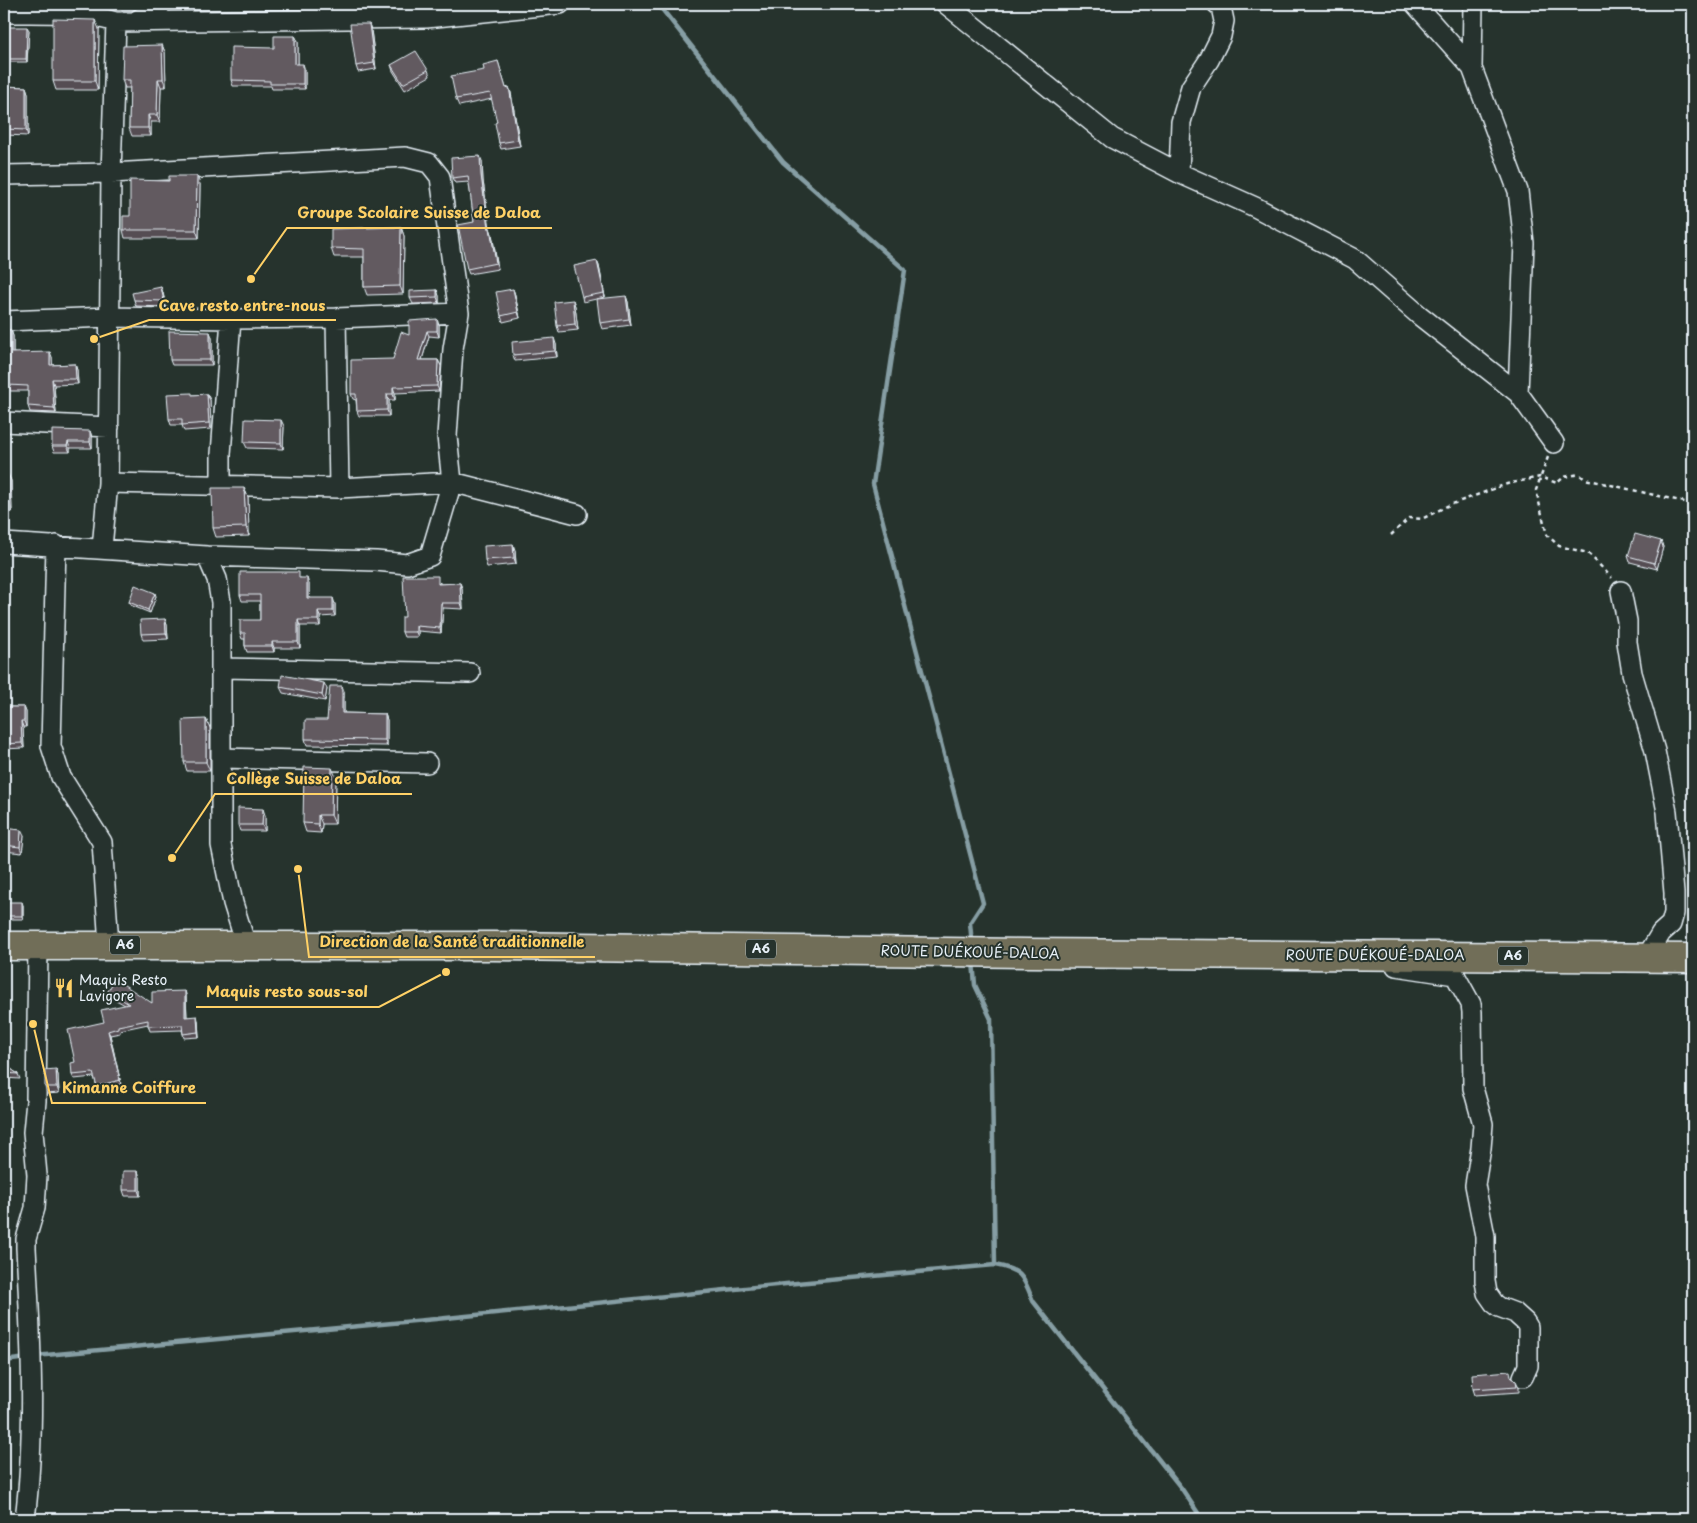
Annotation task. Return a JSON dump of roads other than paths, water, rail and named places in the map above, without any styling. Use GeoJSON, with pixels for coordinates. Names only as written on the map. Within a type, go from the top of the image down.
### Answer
{"type":"FeatureCollection","features":[{"type":"Feature","properties":{"kind":"highway","name":"A6"},"geometry":{"type":"LineString","coordinates":[[4,946],[246,945]]}},
{"type":"Feature","properties":{"kind":"highway","name":"ROUTE DUÉKOUÉ-DALOA"},"geometry":{"type":"LineString","coordinates":[[246,945],[1693,958]]}},
{"type":"Feature","properties":{"kind":"street"},"geometry":{"type":"LineString","coordinates":[[136,21],[162,4]]}},
{"type":"Feature","properties":{"kind":"street"},"geometry":{"type":"LineString","coordinates":[[4,13],[76,14],[99,17],[116,22],[426,18],[560,4]]}},
{"type":"Feature","properties":{"kind":"street"},"geometry":{"type":"LineString","coordinates":[[946,4],[1112,138],[1180,173],[1255,207],[1355,259],[1419,315],[1518,393],[1554,443]]}},
{"type":"Feature","properties":{"kind":"street"},"geometry":{"type":"LineString","coordinates":[[1180,173],[1181,122],[1191,87],[1209,60],[1221,36],[1224,21],[1221,7],[1217,4]]}},
{"type":"Feature","properties":{"kind":"street"},"geometry":{"type":"LineString","coordinates":[[1415,4],[1472,68],[1518,191],[1524,243],[1518,393]]}},
{"type":"Feature","properties":{"kind":"street"},"geometry":{"type":"LineString","coordinates":[[1472,68],[1473,4]]}},
{"type":"Feature","properties":{"kind":"street"},"geometry":{"type":"LineString","coordinates":[[102,548],[108,483],[111,173],[116,22]]}},
{"type":"Feature","properties":{"kind":"street"},"geometry":{"type":"LineString","coordinates":[[4,175],[111,173],[405,158],[429,163],[440,177],[458,313],[447,436],[452,482],[430,556],[407,564],[376,561],[207,556],[4,543]]}},
{"type":"Feature","properties":{"kind":"street"},"geometry":{"type":"LineString","coordinates":[[4,321],[110,317],[336,318],[458,313]]}},
{"type":"Feature","properties":{"kind":"street"},"geometry":{"type":"LineString","coordinates":[[336,318],[339,488]]}},
{"type":"Feature","properties":{"kind":"street"},"geometry":{"type":"LineString","coordinates":[[221,485],[221,454],[230,319]]}},
{"type":"Feature","properties":{"kind":"street"},"geometry":{"type":"LineString","coordinates":[[4,422],[109,427]]}},
{"type":"Feature","properties":{"kind":"street"},"geometry":{"type":"LineString","coordinates":[[108,483],[339,488],[452,482],[577,514]]}},
{"type":"Feature","properties":{"kind":"street"},"geometry":{"type":"LineString","coordinates":[[56,545],[51,746],[60,777],[102,842],[109,945]]}},
{"type":"Feature","properties":{"kind":"street"},"geometry":{"type":"LineString","coordinates":[[207,556],[217,579],[221,602],[221,845],[232,903],[246,945]]}},
{"type":"Feature","properties":{"kind":"street"},"geometry":{"type":"LineString","coordinates":[[1621,592],[1627,621],[1627,642],[1632,673],[1655,751],[1667,812],[1674,893],[1674,913],[1671,924],[1661,933],[1646,958]]}},
{"type":"Feature","properties":{"kind":"street"},"geometry":{"type":"LineString","coordinates":[[222,668],[470,673]]}},
{"type":"Feature","properties":{"kind":"street"},"geometry":{"type":"LineString","coordinates":[[222,758],[427,763]]}},
{"type":"Feature","properties":{"kind":"street"},"geometry":{"type":"LineString","coordinates":[[25,1519],[28,1492],[32,1377],[26,1239],[35,1208],[38,1176],[33,1132],[36,1101],[38,945]]}},
{"type":"Feature","properties":{"kind":"street"},"geometry":{"type":"LineString","coordinates":[[1333,956],[1455,975],[1471,1004],[1472,1088],[1482,1124],[1481,1154],[1475,1184],[1485,1236],[1485,1281],[1490,1299],[1499,1307],[1520,1316],[1528,1327],[1528,1366],[1523,1377]]}},
{"type":"Feature","properties":{"kind":"street"},"geometry":{"type":"LineString","coordinates":[[28,1492],[37,1519]]}},
{"type":"Feature","properties":{"kind":"waterway"},"geometry":{"type":"LineString","coordinates":[[658,4],[783,162],[905,270],[873,484],[983,903],[970,923],[972,944]]}},
{"type":"Feature","properties":{"kind":"waterway"},"geometry":{"type":"LineString","coordinates":[[973,961],[975,985],[991,1019],[995,1265]]}},
{"type":"Feature","properties":{"kind":"waterway"},"geometry":{"type":"LineString","coordinates":[[35,1356],[995,1265],[1011,1269],[1024,1280],[1033,1301],[1182,1489],[1202,1519]]}},
{"type":"Feature","properties":{"kind":"waterway"},"geometry":{"type":"LineString","coordinates":[[4,1361],[27,1358]]}},
{"type":"Feature","properties":{"kind":"place","name":"Groupe Scolaire Suisse de Daloa"},"geometry":{"type":"Point","coordinates":[251,279]}},
{"type":"Feature","properties":{"kind":"place","name":"Cave resto entre-nous"},"geometry":{"type":"Point","coordinates":[94,339]}},
{"type":"Feature","properties":{"kind":"place","name":"Collège Suisse de Daloa"},"geometry":{"type":"Point","coordinates":[172,858]}},
{"type":"Feature","properties":{"kind":"place","name":"Direction de la Santé traditionnelle"},"geometry":{"type":"Point","coordinates":[298,869]}},
{"type":"Feature","properties":{"kind":"place","name":"Maquis resto sous-sol"},"geometry":{"type":"Point","coordinates":[446,972]}},
{"type":"Feature","properties":{"kind":"place","name":"Maquis Resto Lavigore"},"geometry":{"type":"Point","coordinates":[64,988]}},
{"type":"Feature","properties":{"kind":"place","name":"Kimanne Coiffure"},"geometry":{"type":"Point","coordinates":[33,1024]}}]}
